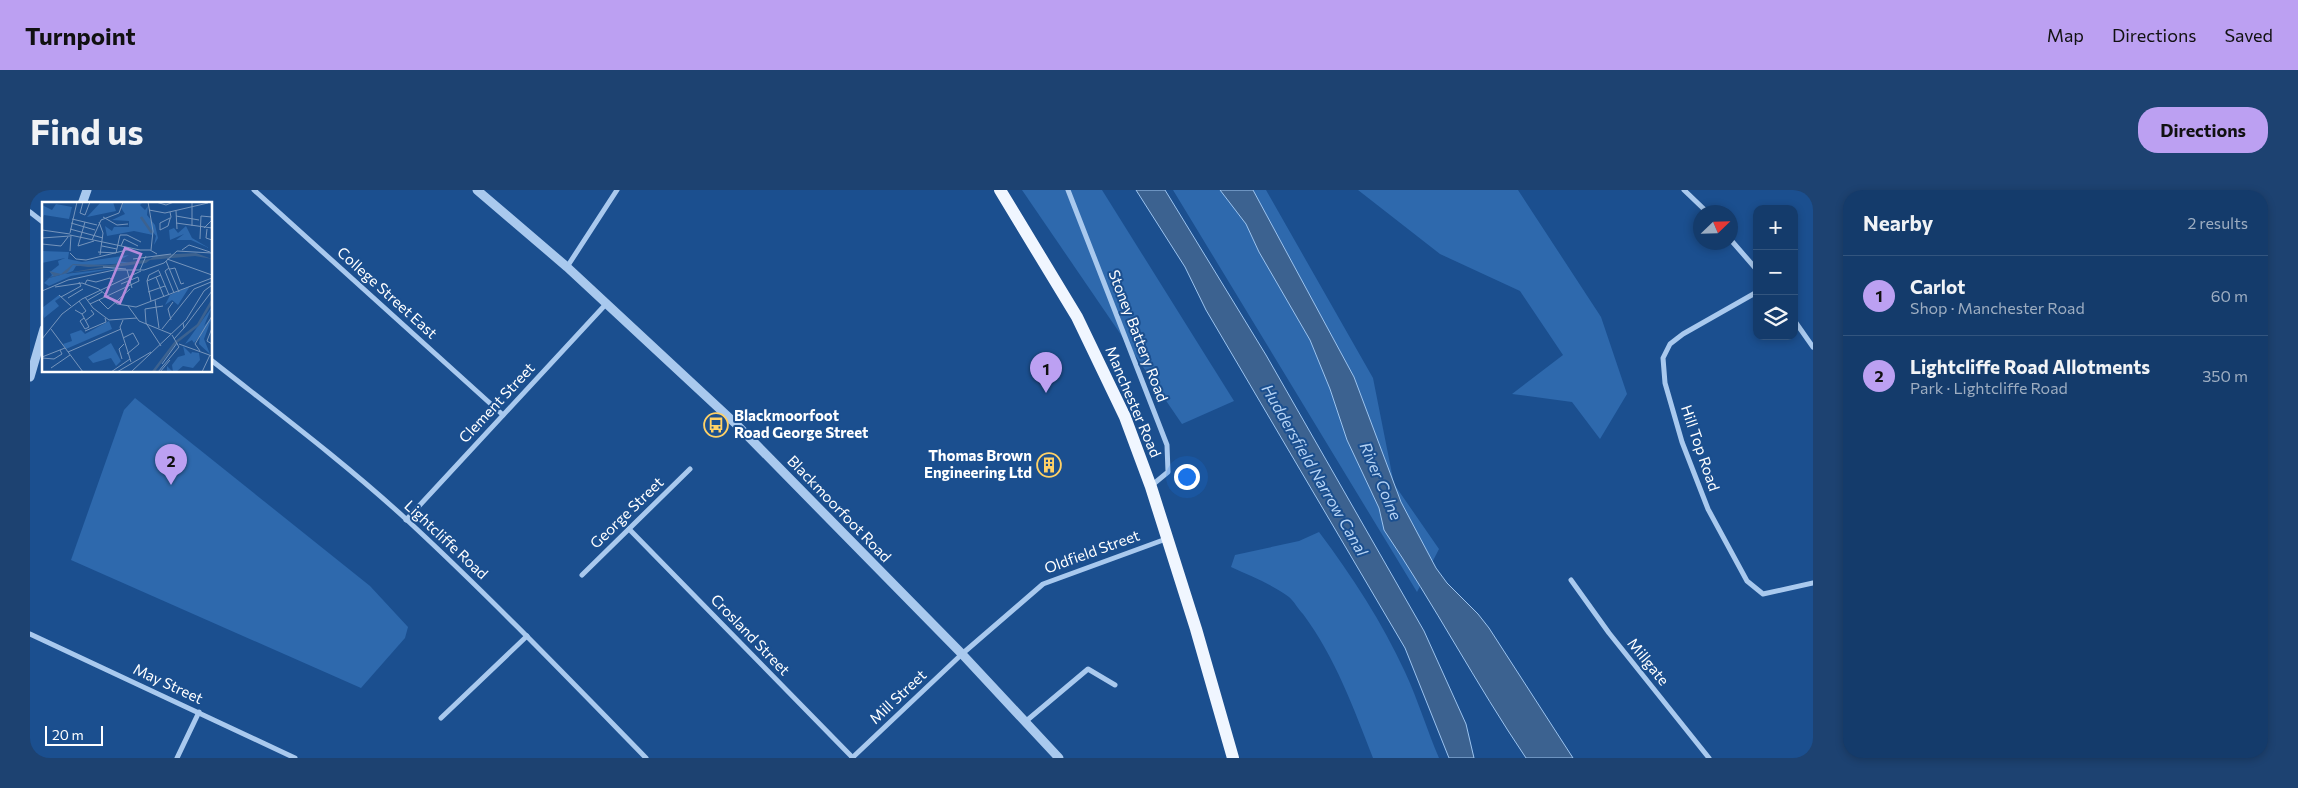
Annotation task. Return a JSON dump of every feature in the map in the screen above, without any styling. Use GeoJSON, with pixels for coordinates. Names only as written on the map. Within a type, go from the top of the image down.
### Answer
{"type":"FeatureCollection","features":[{"type":"Feature","properties":{"kind":"main road","name":"Manchester Road"},"geometry":{"type":"LineString","coordinates":[[1000,190],[1077,317],[1103,367],[1125,416],[1151,486],[1166,539],[1196,629],[1233,758]]}},
{"type":"Feature","properties":{"kind":"street"},"geometry":{"type":"LineString","coordinates":[[83,202],[87,190]]}},
{"type":"Feature","properties":{"kind":"street","name":"College Street East"},"geometry":{"type":"LineString","coordinates":[[254,190],[503,415]]}},
{"type":"Feature","properties":{"kind":"street","name":"Blackmoorfoot Road"},"geometry":{"type":"LineString","coordinates":[[477,190],[567,267],[737,425],[962,654],[1059,758]]}},
{"type":"Feature","properties":{"kind":"street"},"geometry":{"type":"LineString","coordinates":[[567,267],[617,190]]}},
{"type":"Feature","properties":{"kind":"street","name":"Stoney Battery Road"},"geometry":{"type":"LineString","coordinates":[[1068,190],[1167,445],[1168,472],[1151,486]]}},
{"type":"Feature","properties":{"kind":"street"},"geometry":{"type":"LineString","coordinates":[[1684,190],[1700,205]]}},
{"type":"Feature","properties":{"kind":"street"},"geometry":{"type":"LineString","coordinates":[[30,212],[42,221]]}},
{"type":"Feature","properties":{"kind":"street"},"geometry":{"type":"LineString","coordinates":[[1738,248],[1753,265]]}},
{"type":"Feature","properties":{"kind":"street","name":"Hill Top Road"},"geometry":{"type":"LineString","coordinates":[[1753,294],[1683,334],[1670,344],[1663,358],[1665,383],[1682,442],[1708,509],[1748,581],[1763,594],[1813,583]]}},
{"type":"Feature","properties":{"kind":"street","name":"Clement Street"},"geometry":{"type":"LineString","coordinates":[[406,520],[606,304]]}},
{"type":"Feature","properties":{"kind":"street"},"geometry":{"type":"LineString","coordinates":[[1798,326],[1813,347]]}},
{"type":"Feature","properties":{"kind":"street"},"geometry":{"type":"LineString","coordinates":[[30,377],[42,335]]}},
{"type":"Feature","properties":{"kind":"street","name":"Lightcliffe Road"},"geometry":{"type":"LineString","coordinates":[[212,361],[355,475],[406,520],[526,636],[646,758]]}},
{"type":"Feature","properties":{"kind":"street","name":"George Street"},"geometry":{"type":"LineString","coordinates":[[582,575],[690,469]]}},
{"type":"Feature","properties":{"kind":"street","name":"Crosland Street"},"geometry":{"type":"LineString","coordinates":[[629,529],[852,758]]}},
{"type":"Feature","properties":{"kind":"street","name":"Oldfield Street"},"geometry":{"type":"LineString","coordinates":[[962,654],[1043,584],[1166,539]]}},
{"type":"Feature","properties":{"kind":"street","name":"Millgate"},"geometry":{"type":"LineString","coordinates":[[1571,580],[1609,633],[1709,758]]}},
{"type":"Feature","properties":{"kind":"street","name":"May Street"},"geometry":{"type":"LineString","coordinates":[[30,634],[295,758]]}},
{"type":"Feature","properties":{"kind":"street"},"geometry":{"type":"LineString","coordinates":[[441,718],[526,636]]}},
{"type":"Feature","properties":{"kind":"street","name":"Mill Street"},"geometry":{"type":"LineString","coordinates":[[852,758],[962,654]]}},
{"type":"Feature","properties":{"kind":"street"},"geometry":{"type":"LineString","coordinates":[[1025,722],[1088,669],[1115,685]]}},
{"type":"Feature","properties":{"kind":"street"},"geometry":{"type":"LineString","coordinates":[[177,758],[199,712]]}},
{"type":"Feature","properties":{"kind":"shaded area"},"geometry":{"type":"Polygon","coordinates":[[[1022,190],[1102,190],[1234,401],[1182,424],[1022,190]]]}},
{"type":"Feature","properties":{"kind":"shaded area"},"geometry":{"type":"Polygon","coordinates":[[[1173,190],[1266,190],[1373,378],[1394,484],[1439,549],[1417,592],[1173,190]]]}},
{"type":"Feature","properties":{"kind":"shaded area"},"geometry":{"type":"Polygon","coordinates":[[[1358,190],[1518,190],[1601,317],[1627,394],[1600,439],[1572,402],[1512,394],[1563,355],[1520,291],[1440,254],[1358,190]]]}},
{"type":"Feature","properties":{"kind":"shaded area"},"geometry":{"type":"Polygon","coordinates":[[[135,398],[370,586],[408,627],[405,638],[361,688],[71,560],[124,410],[135,398]]]}},
{"type":"Feature","properties":{"kind":"shaded area"},"geometry":{"type":"Polygon","coordinates":[[[1319,532],[1355,582],[1396,653],[1410,683],[1439,758],[1373,758],[1351,702],[1334,666],[1303,614],[1291,599],[1282,592],[1261,580],[1231,567],[1235,555],[1299,541],[1319,532]]]}},
{"type":"Feature","properties":{"kind":"water","name":"Huddersfield Narrow Canal"},"geometry":{"type":"Polygon","coordinates":[[[1136,190],[1165,190],[1266,355],[1424,631],[1466,724],[1474,758],[1449,758],[1405,648],[1206,310],[1185,267],[1136,190]]]}},
{"type":"Feature","properties":{"kind":"water","name":"River Colne"},"geometry":{"type":"Polygon","coordinates":[[[1220,190],[1253,190],[1354,377],[1401,502],[1436,568],[1447,583],[1478,614],[1489,628],[1573,758],[1526,758],[1490,702],[1384,530],[1379,508],[1347,440],[1330,389],[1310,340],[1259,252],[1246,224],[1220,190]]]}},
{"type":"Feature","properties":{"kind":"place","name":"Carlot"},"geometry":{"type":"Point","coordinates":[1046,393]}},
{"type":"Feature","properties":{"kind":"place","name":"Blackmoorfoot Road George Street"},"geometry":{"type":"Point","coordinates":[716,425]}},
{"type":"Feature","properties":{"kind":"place","name":"Thomas Brown Engineering Ltd"},"geometry":{"type":"Point","coordinates":[1049,465]}},
{"type":"Feature","properties":{"kind":"place","name":"Lightcliffe Road Allotments"},"geometry":{"type":"Point","coordinates":[171,485]}}]}
